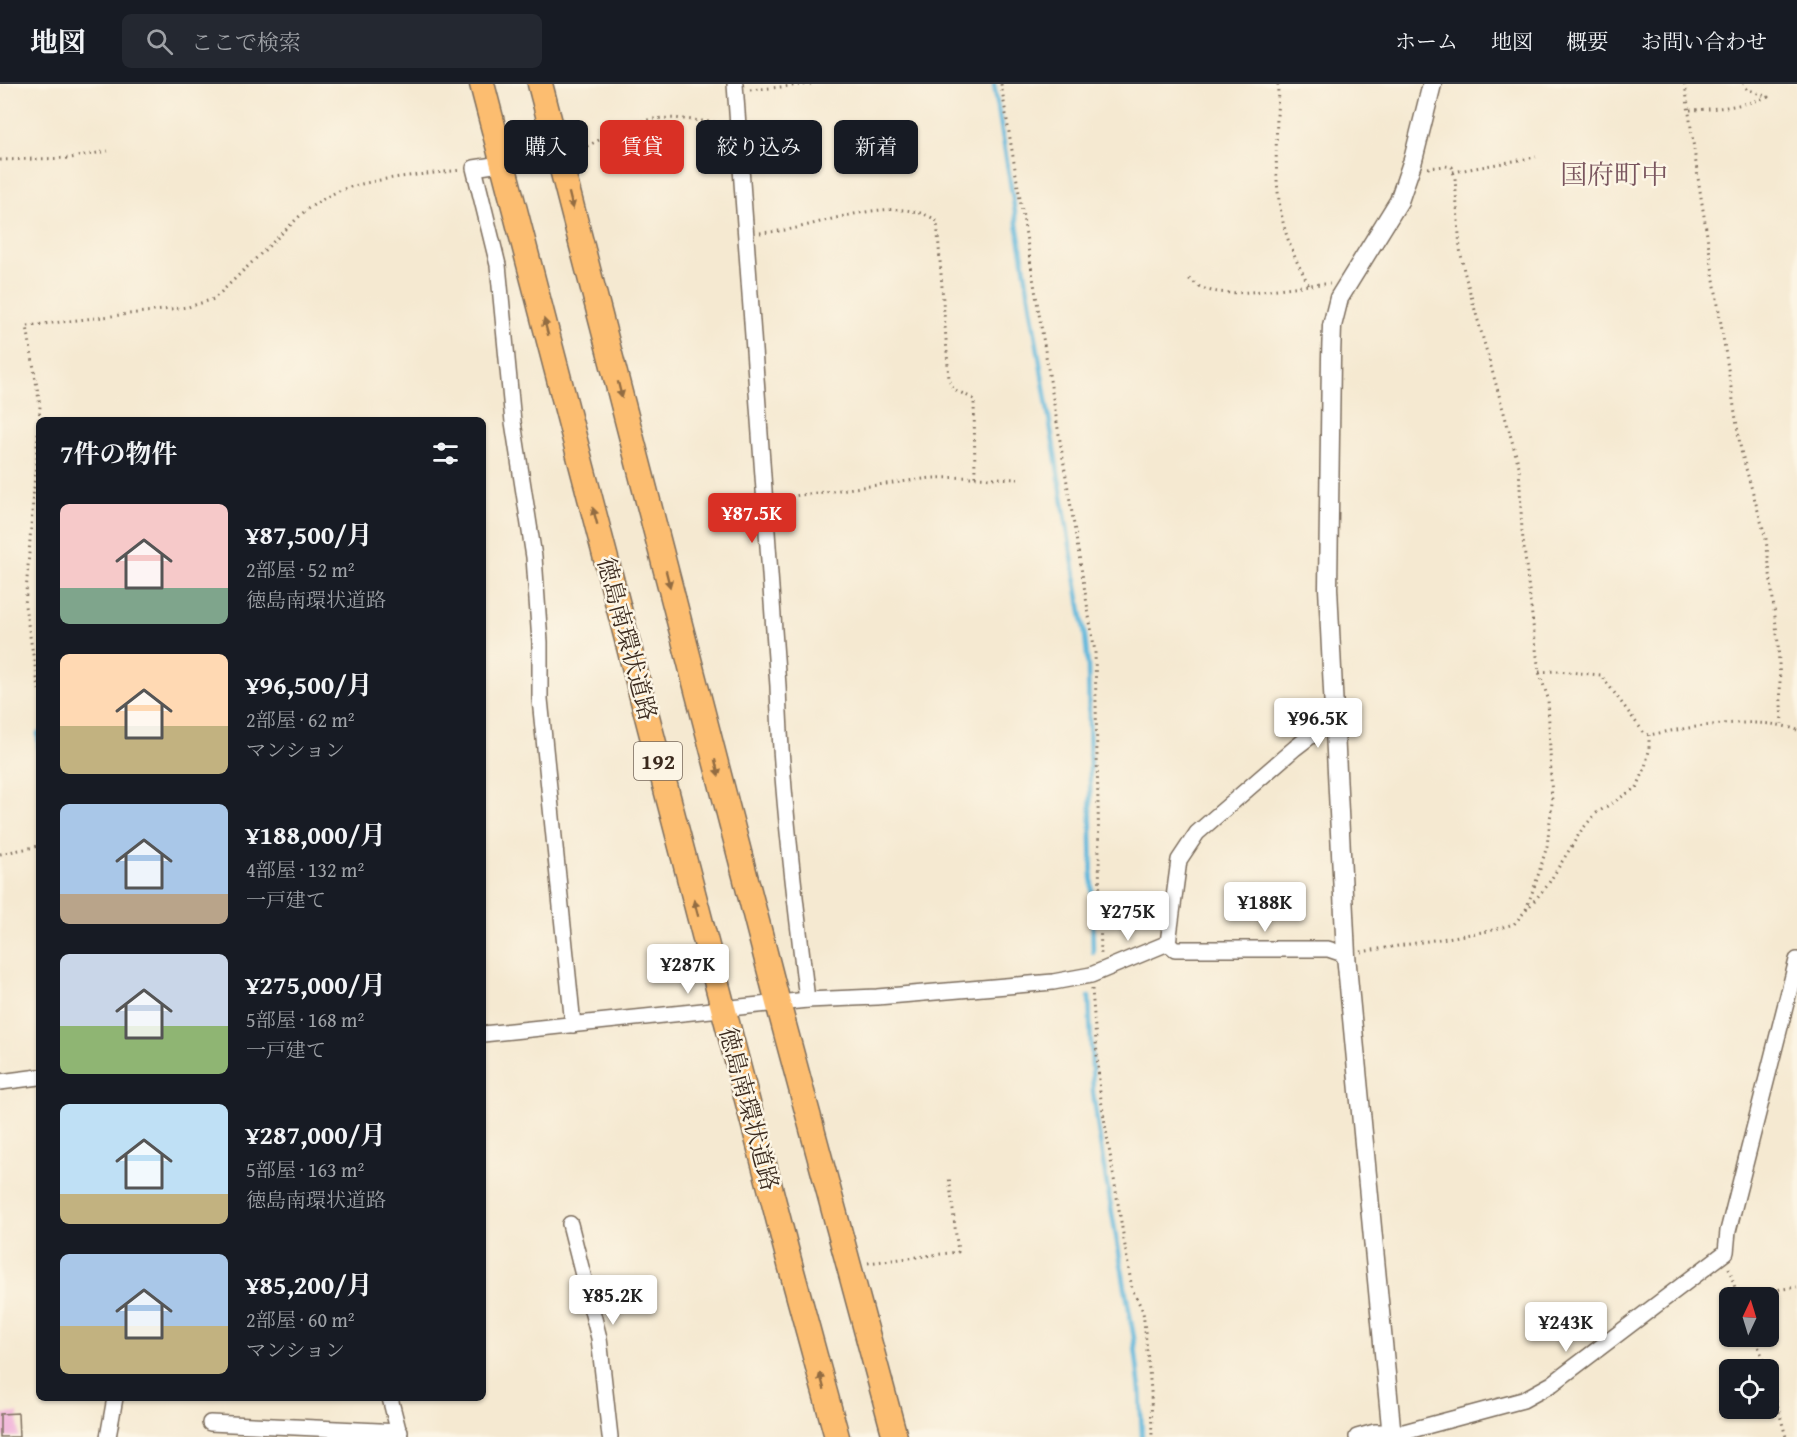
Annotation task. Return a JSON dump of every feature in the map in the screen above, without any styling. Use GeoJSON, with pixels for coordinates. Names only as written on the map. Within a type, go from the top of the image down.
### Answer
{"type":"FeatureCollection","features":[{"type":"Feature","properties":{"kind":"highway","name":"徳島南環状道路"},"geometry":{"type":"LineString","coordinates":[[482,84],[837,1437]]}},
{"type":"Feature","properties":{"kind":"highway","name":"192"},"geometry":{"type":"LineString","coordinates":[[540,84],[550,120]]}},
{"type":"Feature","properties":{"kind":"highway","name":"192"},"geometry":{"type":"LineString","coordinates":[[564,174],[778,1003],[895,1437]]}},
{"type":"Feature","properties":{"kind":"street"},"geometry":{"type":"LineString","coordinates":[[1391,1435],[1346,955],[1328,588],[1330,358],[1332,326],[1339,298],[1399,201],[1410,170],[1432,84]]}},
{"type":"Feature","properties":{"kind":"street"},"geometry":{"type":"LineString","coordinates":[[735,88],[738,120]]}},
{"type":"Feature","properties":{"kind":"street"},"geometry":{"type":"LineString","coordinates":[[503,163],[474,168],[498,265],[513,422],[534,557],[540,642],[540,699],[573,1025]]}},
{"type":"Feature","properties":{"kind":"street"},"geometry":{"type":"LineString","coordinates":[[742,174],[778,686],[779,732],[791,865],[807,1000]]}},
{"type":"Feature","properties":{"kind":"street"},"geometry":{"type":"LineString","coordinates":[[1168,944],[1179,860],[1197,833],[1295,748],[1334,718]]}},
{"type":"Feature","properties":{"kind":"street"},"geometry":{"type":"LineString","coordinates":[[486,1034],[807,1000],[878,997],[1053,982],[1096,973],[1168,944]]}},
{"type":"Feature","properties":{"kind":"street"},"geometry":{"type":"LineString","coordinates":[[1168,944],[1174,949],[1328,949],[1346,955]]}},
{"type":"Feature","properties":{"kind":"street"},"geometry":{"type":"LineString","coordinates":[[1357,1437],[1376,1432],[1391,1435],[1523,1400],[1552,1384],[1726,1252],[1728,1231],[1797,960]]}},
{"type":"Feature","properties":{"kind":"street"},"geometry":{"type":"LineString","coordinates":[[0,1082],[36,1077]]}},
{"type":"Feature","properties":{"kind":"street"},"geometry":{"type":"LineString","coordinates":[[570,1224],[599,1338],[609,1437]]}},
{"type":"Feature","properties":{"kind":"street"},"geometry":{"type":"LineString","coordinates":[[108,1437],[114,1401]]}},
{"type":"Feature","properties":{"kind":"street"},"geometry":{"type":"LineString","coordinates":[[210,1423],[400,1434],[391,1401]]}},
{"type":"Feature","properties":{"kind":"path"},"geometry":{"type":"LineString","coordinates":[[735,88],[811,84]]}},
{"type":"Feature","properties":{"kind":"path"},"geometry":{"type":"LineString","coordinates":[[1001,84],[1095,652],[1096,973],[1100,1093],[1132,1288],[1143,1311],[1152,1437]]}},
{"type":"Feature","properties":{"kind":"path"},"geometry":{"type":"LineString","coordinates":[[1278,84],[1278,192],[1293,252],[1309,286]]}},
{"type":"Feature","properties":{"kind":"path"},"geometry":{"type":"LineString","coordinates":[[1685,84],[1741,451],[1766,539],[1778,643],[1782,724]]}},
{"type":"Feature","properties":{"kind":"path"},"geometry":{"type":"LineString","coordinates":[[1690,110],[1744,105],[1768,96],[1748,89],[1743,84]]}},
{"type":"Feature","properties":{"kind":"path"},"geometry":{"type":"LineString","coordinates":[[588,146],[636,123],[652,119],[696,121]]}},
{"type":"Feature","properties":{"kind":"path"},"geometry":{"type":"LineString","coordinates":[[0,160],[71,158],[108,151]]}},
{"type":"Feature","properties":{"kind":"path"},"geometry":{"type":"LineString","coordinates":[[1453,172],[1536,157]]}},
{"type":"Feature","properties":{"kind":"path"},"geometry":{"type":"LineString","coordinates":[[1410,170],[1452,167],[1464,271],[1519,466],[1522,531],[1539,672],[1548,698],[1552,803],[1547,846],[1538,879],[1524,912]]}},
{"type":"Feature","properties":{"kind":"path"},"geometry":{"type":"LineString","coordinates":[[39,417],[40,406],[27,326],[188,307],[214,299],[306,210],[322,199],[366,183],[474,168]]}},
{"type":"Feature","properties":{"kind":"path"},"geometry":{"type":"LineString","coordinates":[[746,235],[791,229],[844,215],[887,209],[927,214],[937,221],[949,380],[954,389],[974,399],[975,477]]}},
{"type":"Feature","properties":{"kind":"path"},"geometry":{"type":"LineString","coordinates":[[1189,279],[1201,287],[1216,292],[1347,285]]}},
{"type":"Feature","properties":{"kind":"path"},"geometry":{"type":"LineString","coordinates":[[36,461],[25,606],[36,672]]}},
{"type":"Feature","properties":{"kind":"path"},"geometry":{"type":"LineString","coordinates":[[765,500],[931,478],[1018,479]]}},
{"type":"Feature","properties":{"kind":"path"},"geometry":{"type":"LineString","coordinates":[[1539,672],[1557,671],[1601,675],[1644,733],[1649,735],[1735,724],[1782,724],[1797,730]]}},
{"type":"Feature","properties":{"kind":"path"},"geometry":{"type":"LineString","coordinates":[[1346,955],[1489,931],[1514,924],[1547,886],[1581,831],[1595,814],[1637,787],[1649,751],[1649,735]]}},
{"type":"Feature","properties":{"kind":"path"},"geometry":{"type":"LineString","coordinates":[[0,854],[36,847]]}},
{"type":"Feature","properties":{"kind":"path"},"geometry":{"type":"LineString","coordinates":[[849,1265],[958,1252],[949,1177]]}},
{"type":"Feature","properties":{"kind":"path"},"geometry":{"type":"LineString","coordinates":[[1726,1252],[1734,1287]]}},
{"type":"Feature","properties":{"kind":"path"},"geometry":{"type":"LineString","coordinates":[[1779,1290],[1797,1287]]}},
{"type":"Feature","properties":{"kind":"path"},"geometry":{"type":"LineString","coordinates":[[1779,1411],[1786,1437]]}},
{"type":"Feature","properties":{"kind":"building"},"geometry":{"type":"Polygon","coordinates":[[[18,1413],[19,1437],[0,1437],[0,1414],[18,1413]]]}},
{"type":"Feature","properties":{"kind":"waterway"},"geometry":{"type":"LineString","coordinates":[[994,84],[1085,636],[1088,667],[1093,952]]}},
{"type":"Feature","properties":{"kind":"waterway"},"geometry":{"type":"LineString","coordinates":[[1089,997],[1093,1093],[1134,1338],[1142,1437]]}},
{"type":"Feature","properties":{"kind":"waterway"},"geometry":{"type":"LineString","coordinates":[[119,1416],[122,1401]]}},
{"type":"Feature","properties":{"kind":"district","name":"国府町中"},"geometry":{"type":"Point","coordinates":[1614,175]}}]}
